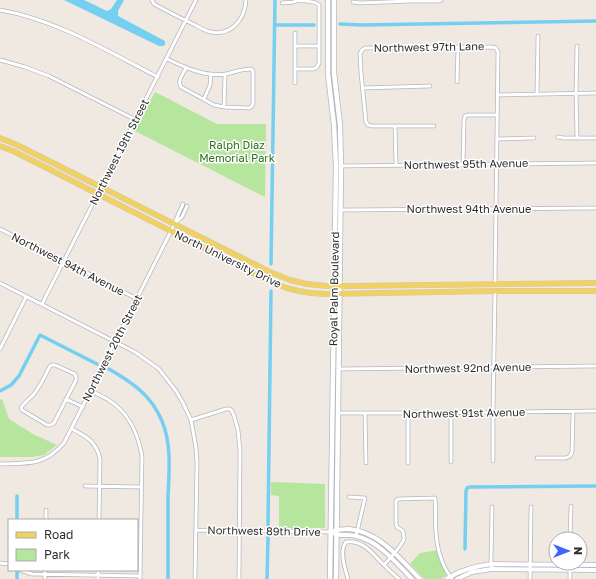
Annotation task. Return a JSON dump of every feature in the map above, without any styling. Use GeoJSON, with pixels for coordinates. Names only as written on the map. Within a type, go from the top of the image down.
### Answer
{"type":"FeatureCollection","features":[{"type":"Feature","properties":{"kind":"main road","name":"Royal Palm Boulevard"},"geometry":{"type":"LineString","coordinates":[[328,0],[328,74],[334,125],[336,166],[334,216],[330,579]]}},
{"type":"Feature","properties":{"kind":"main road","name":"Royal Palm Boulevard"},"geometry":{"type":"LineString","coordinates":[[334,0],[334,73],[340,124],[341,166],[336,579]]}},
{"type":"Feature","properties":{"kind":"main road","name":"North University Drive"},"geometry":{"type":"LineString","coordinates":[[0,138],[270,272],[290,280],[307,284],[334,286],[596,283]]}},
{"type":"Feature","properties":{"kind":"main road"},"geometry":{"type":"LineString","coordinates":[[2,146],[8,141]]}},
{"type":"Feature","properties":{"kind":"main road","name":"North University Drive"},"geometry":{"type":"LineString","coordinates":[[2,146],[99,194],[220,257],[278,285],[306,293],[340,294],[596,291]]}},
{"type":"Feature","properties":{"kind":"main road"},"geometry":{"type":"LineString","coordinates":[[2,146],[12,146],[26,150]]}},
{"type":"Feature","properties":{"kind":"main road"},"geometry":{"type":"LineString","coordinates":[[334,216],[341,228]]}},
{"type":"Feature","properties":{"kind":"main road"},"geometry":{"type":"LineString","coordinates":[[220,257],[226,254],[238,256]]}},
{"type":"Feature","properties":{"kind":"main road"},"geometry":{"type":"LineString","coordinates":[[478,292],[492,288],[495,284]]}},
{"type":"Feature","properties":{"kind":"main road"},"geometry":{"type":"LineString","coordinates":[[495,291],[497,288],[515,284]]}},
{"type":"Feature","properties":{"kind":"street"},"geometry":{"type":"LineString","coordinates":[[152,0],[154,4],[186,21],[207,31],[215,32],[231,29],[237,24],[246,7],[246,0]]}},
{"type":"Feature","properties":{"kind":"street","name":"Northwest 19th Street"},"geometry":{"type":"LineString","coordinates":[[42,304],[196,0]]}},
{"type":"Feature","properties":{"kind":"street"},"geometry":{"type":"LineString","coordinates":[[282,3],[294,2],[297,0],[312,1],[316,2],[319,6],[319,64],[314,69],[295,69]]}},
{"type":"Feature","properties":{"kind":"street"},"geometry":{"type":"LineString","coordinates":[[354,2],[441,0]]}},
{"type":"Feature","properties":{"kind":"street"},"geometry":{"type":"LineString","coordinates":[[0,10],[38,20],[63,30],[158,77]]}},
{"type":"Feature","properties":{"kind":"street"},"geometry":{"type":"LineString","coordinates":[[295,32],[295,83]]}},
{"type":"Feature","properties":{"kind":"street"},"geometry":{"type":"LineString","coordinates":[[537,94],[538,36]]}},
{"type":"Feature","properties":{"kind":"street"},"geometry":{"type":"LineString","coordinates":[[295,46],[318,46]]}},
{"type":"Feature","properties":{"kind":"street"},"geometry":{"type":"LineString","coordinates":[[577,46],[577,138]]}},
{"type":"Feature","properties":{"kind":"street"},"geometry":{"type":"LineString","coordinates":[[457,82],[458,47]]}},
{"type":"Feature","properties":{"kind":"street","name":"Northwest 97th Lane"},"geometry":{"type":"LineString","coordinates":[[363,88],[360,54],[365,48],[492,47],[496,48],[498,52],[498,95]]}},
{"type":"Feature","properties":{"kind":"street"},"geometry":{"type":"LineString","coordinates":[[167,59],[186,68],[211,74],[225,74],[251,69],[253,72],[252,107],[224,107],[214,104],[181,88],[179,81],[186,68]]}},
{"type":"Feature","properties":{"kind":"street"},"geometry":{"type":"LineString","coordinates":[[0,60],[49,76],[136,120]]}},
{"type":"Feature","properties":{"kind":"street"},"geometry":{"type":"LineString","coordinates":[[204,99],[210,85],[211,74]]}},
{"type":"Feature","properties":{"kind":"street"},"geometry":{"type":"LineString","coordinates":[[224,107],[225,74]]}},
{"type":"Feature","properties":{"kind":"street"},"geometry":{"type":"LineString","coordinates":[[430,86],[363,88],[366,122],[368,126],[434,126]]}},
{"type":"Feature","properties":{"kind":"street"},"geometry":{"type":"LineString","coordinates":[[495,284],[498,95],[596,93]]}},
{"type":"Feature","properties":{"kind":"street"},"geometry":{"type":"LineString","coordinates":[[463,165],[465,116],[497,115]]}},
{"type":"Feature","properties":{"kind":"street"},"geometry":{"type":"LineString","coordinates":[[395,126],[396,165]]}},
{"type":"Feature","properties":{"kind":"street"},"geometry":{"type":"LineString","coordinates":[[558,137],[596,138]]}},
{"type":"Feature","properties":{"kind":"street"},"geometry":{"type":"LineString","coordinates":[[497,139],[534,138]]}},
{"type":"Feature","properties":{"kind":"street","name":"Northwest 95th Avenue"},"geometry":{"type":"LineString","coordinates":[[336,166],[596,163]]}},
{"type":"Feature","properties":{"kind":"street","name":"Northwest 20th Street"},"geometry":{"type":"LineString","coordinates":[[0,464],[39,462],[57,451],[64,443],[171,231],[183,204]]}},
{"type":"Feature","properties":{"kind":"street","name":"Northwest 20th Street"},"geometry":{"type":"LineString","coordinates":[[174,224],[182,217],[187,206]]}},
{"type":"Feature","properties":{"kind":"street","name":"Northwest 94th Avenue"},"geometry":{"type":"LineString","coordinates":[[341,210],[596,208]]}},
{"type":"Feature","properties":{"kind":"street","name":"Northwest 94th Avenue"},"geometry":{"type":"LineString","coordinates":[[0,229],[137,299]]}},
{"type":"Feature","properties":{"kind":"street"},"geometry":{"type":"LineString","coordinates":[[0,284],[135,352],[158,370],[176,391],[191,420],[196,448],[195,579]]}},
{"type":"Feature","properties":{"kind":"street"},"geometry":{"type":"LineString","coordinates":[[493,461],[495,291]]}},
{"type":"Feature","properties":{"kind":"street"},"geometry":{"type":"LineString","coordinates":[[0,349],[26,297]]}},
{"type":"Feature","properties":{"kind":"street"},"geometry":{"type":"LineString","coordinates":[[52,365],[75,374],[76,380],[66,399],[54,423],[51,425],[48,425],[21,408],[42,383],[50,366],[52,365]]}},
{"type":"Feature","properties":{"kind":"street","name":"Northwest 92nd Avenue"},"geometry":{"type":"LineString","coordinates":[[339,369],[596,366]]}},
{"type":"Feature","properties":{"kind":"street"},"geometry":{"type":"LineString","coordinates":[[23,571],[32,574],[140,577],[142,456],[138,439],[127,416],[109,401],[91,391]]}},
{"type":"Feature","properties":{"kind":"street"},"geometry":{"type":"LineString","coordinates":[[66,399],[83,407]]}},
{"type":"Feature","properties":{"kind":"street"},"geometry":{"type":"LineString","coordinates":[[191,420],[226,409],[230,409],[234,416],[238,430],[240,451],[239,579]]}},
{"type":"Feature","properties":{"kind":"street","name":"Northwest 91st Avenue"},"geometry":{"type":"LineString","coordinates":[[332,413],[596,411]]}},
{"type":"Feature","properties":{"kind":"street"},"geometry":{"type":"LineString","coordinates":[[537,458],[566,458],[570,456],[572,452],[573,412]]}},
{"type":"Feature","properties":{"kind":"street"},"geometry":{"type":"LineString","coordinates":[[365,413],[366,463]]}},
{"type":"Feature","properties":{"kind":"street"},"geometry":{"type":"LineString","coordinates":[[408,413],[408,463]]}},
{"type":"Feature","properties":{"kind":"street"},"geometry":{"type":"LineString","coordinates":[[451,413],[451,462]]}},
{"type":"Feature","properties":{"kind":"street"},"geometry":{"type":"LineString","coordinates":[[72,429],[88,438],[98,451],[100,459],[99,519]]}},
{"type":"Feature","properties":{"kind":"street"},"geometry":{"type":"LineString","coordinates":[[85,486],[141,487]]}},
{"type":"Feature","properties":{"kind":"street"},"geometry":{"type":"LineString","coordinates":[[349,497],[365,498],[356,536]]}},
{"type":"Feature","properties":{"kind":"street"},"geometry":{"type":"LineString","coordinates":[[384,566],[402,544],[404,539],[403,531],[397,527],[396,524],[396,502],[398,499],[436,498],[436,532],[443,564],[450,578],[463,570],[477,566],[492,564],[548,564]]}},
{"type":"Feature","properties":{"kind":"street"},"geometry":{"type":"LineString","coordinates":[[570,531],[571,506]]}},
{"type":"Feature","properties":{"kind":"street"},"geometry":{"type":"LineString","coordinates":[[530,579],[531,507]]}},
{"type":"Feature","properties":{"kind":"street"},"geometry":{"type":"LineString","coordinates":[[492,508],[492,569]]}},
{"type":"Feature","properties":{"kind":"street"},"geometry":{"type":"LineString","coordinates":[[46,510],[46,519]]}},
{"type":"Feature","properties":{"kind":"street","name":"Northwest 89th Drive"},"geometry":{"type":"LineString","coordinates":[[196,530],[331,532],[358,530],[381,541],[420,579]]}},
{"type":"Feature","properties":{"kind":"street","name":"Northwest 89th Drive"},"geometry":{"type":"LineString","coordinates":[[337,532],[368,540],[379,547],[412,579]]}},
{"type":"Feature","properties":{"kind":"street"},"geometry":{"type":"LineString","coordinates":[[348,579],[343,561],[343,546],[346,542],[364,546],[369,549],[384,566],[399,579]]}},
{"type":"Feature","properties":{"kind":"street"},"geometry":{"type":"LineString","coordinates":[[457,579],[472,572],[492,569],[548,569]]}},
{"type":"Feature","properties":{"kind":"street"},"geometry":{"type":"LineString","coordinates":[[45,574],[45,579]]}},
{"type":"Feature","properties":{"kind":"green space","name":"Ralph Diaz Memorial Park"},"geometry":{"type":"Polygon","coordinates":[[[155,92],[217,124],[266,124],[265,197],[135,131],[155,92]]]}},
{"type":"Feature","properties":{"kind":"green space"},"geometry":{"type":"Polygon","coordinates":[[[2,399],[9,419],[33,434],[57,445],[44,455],[33,457],[0,457],[0,400],[2,399]]]}},
{"type":"Feature","properties":{"kind":"green space"},"geometry":{"type":"Polygon","coordinates":[[[271,482],[325,484],[325,528],[279,528],[279,496],[271,495],[271,482]]]}},
{"type":"Feature","properties":{"kind":"green space"},"geometry":{"type":"Polygon","coordinates":[[[439,550],[448,574],[441,579],[425,579],[410,564],[420,553],[439,550]]]}},
{"type":"Feature","properties":{"kind":"water"},"geometry":{"type":"Polygon","coordinates":[[[64,0],[84,0],[107,11],[111,9],[117,0],[124,0],[118,11],[118,16],[165,41],[165,45],[159,46],[64,0]]]}},
{"type":"Feature","properties":{"kind":"waterway"},"geometry":{"type":"LineString","coordinates":[[271,264],[275,0]]}},
{"type":"Feature","properties":{"kind":"waterway"},"geometry":{"type":"LineString","coordinates":[[340,24],[361,25],[596,21]]}},
{"type":"Feature","properties":{"kind":"waterway"},"geometry":{"type":"LineString","coordinates":[[275,25],[314,25]]}},
{"type":"Feature","properties":{"kind":"waterway"},"geometry":{"type":"LineString","coordinates":[[268,525],[271,291]]}},
{"type":"Feature","properties":{"kind":"waterway"},"geometry":{"type":"LineString","coordinates":[[0,391],[11,385],[19,376],[40,335],[97,364]]}},
{"type":"Feature","properties":{"kind":"waterway"},"geometry":{"type":"LineString","coordinates":[[109,369],[126,379],[147,397],[158,412],[165,430],[169,449],[168,579]]}},
{"type":"Feature","properties":{"kind":"waterway"},"geometry":{"type":"LineString","coordinates":[[465,549],[467,488],[596,486]]}},
{"type":"Feature","properties":{"kind":"waterway"},"geometry":{"type":"LineString","coordinates":[[17,496],[17,519]]}},
{"type":"Feature","properties":{"kind":"waterway"},"geometry":{"type":"LineString","coordinates":[[267,579],[268,537]]}},
{"type":"Feature","properties":{"kind":"waterway"},"geometry":{"type":"LineString","coordinates":[[17,571],[17,579]]}}]}
